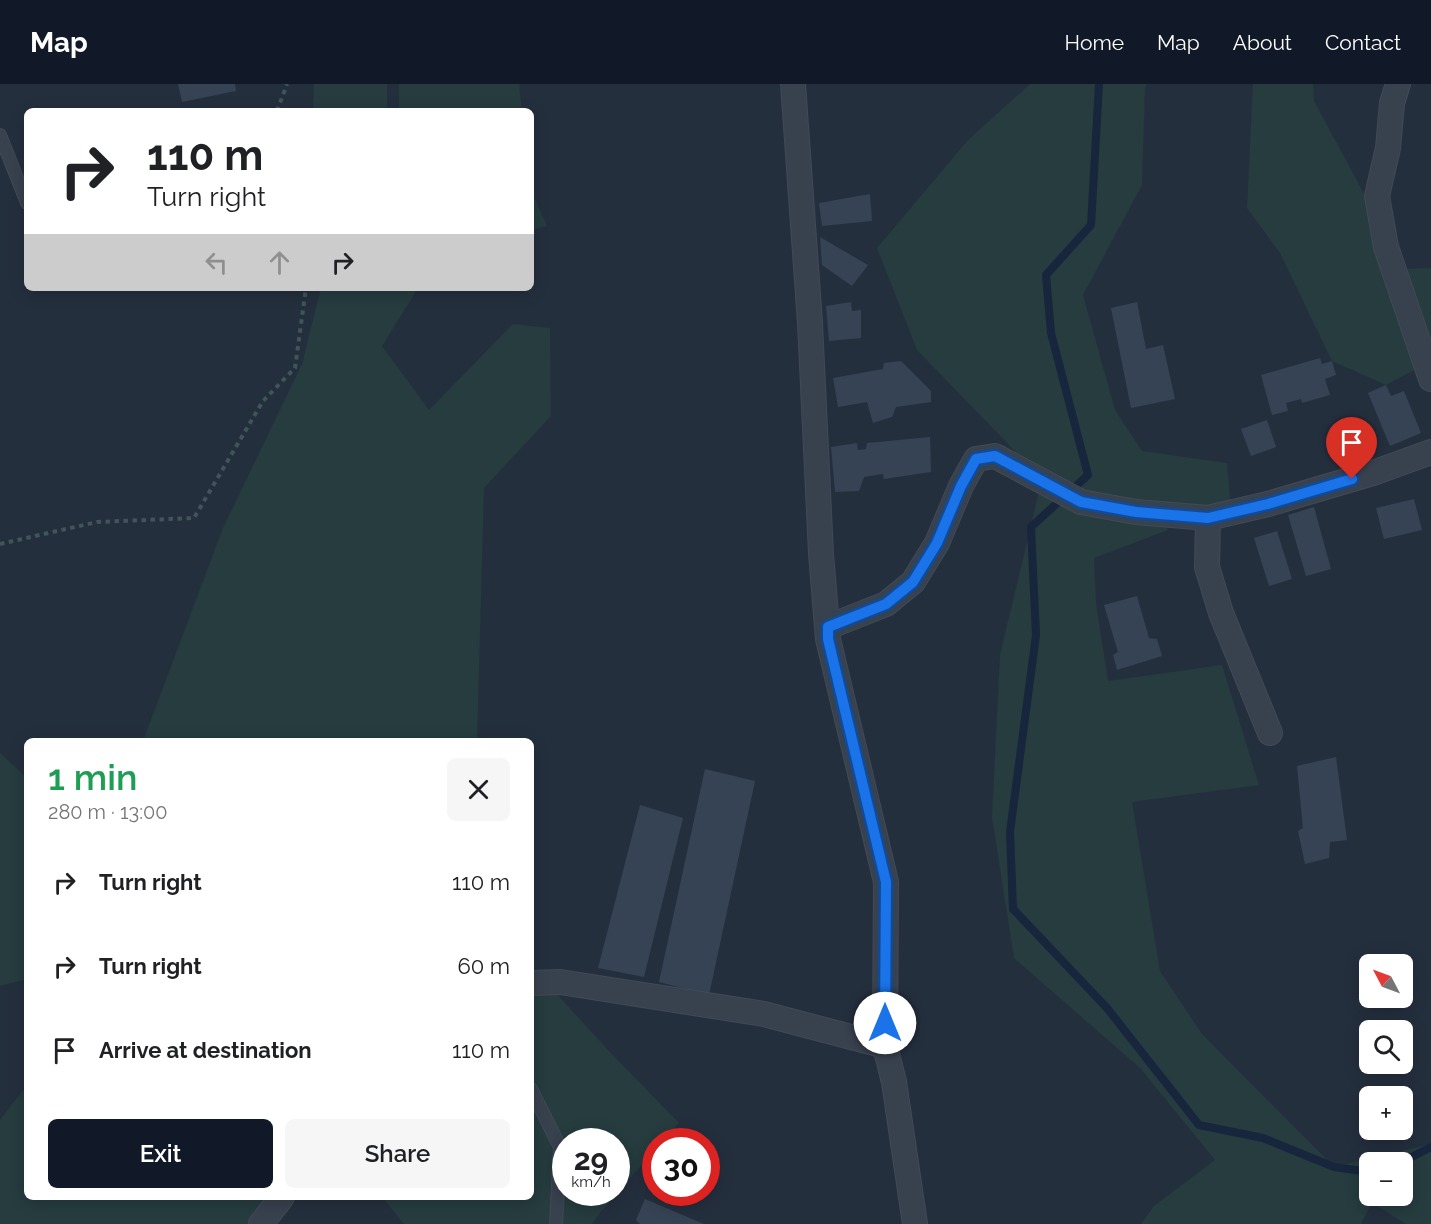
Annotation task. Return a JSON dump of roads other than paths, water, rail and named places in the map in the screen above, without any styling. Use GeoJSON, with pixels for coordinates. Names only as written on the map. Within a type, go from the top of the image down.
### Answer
{"type":"FeatureCollection","features":[{"type":"Feature","properties":{"kind":"street"},"geometry":{"type":"LineString","coordinates":[[793,84],[810,323],[821,554],[828,639],[886,882],[885,1046],[894,1083],[915,1224]]}},
{"type":"Feature","properties":{"kind":"street"},"geometry":{"type":"LineString","coordinates":[[1398,84],[1392,103],[1388,147],[1377,196],[1386,247],[1431,379]]}},
{"type":"Feature","properties":{"kind":"street"},"geometry":{"type":"LineString","coordinates":[[828,627],[886,604],[913,582],[937,543],[961,486],[976,459],[995,456],[1081,502],[1136,512],[1208,518],[1279,501],[1373,473],[1431,452]]}},
{"type":"Feature","properties":{"kind":"street"},"geometry":{"type":"LineString","coordinates":[[1208,518],[1207,567],[1221,613],[1270,733]]}},
{"type":"Feature","properties":{"kind":"street"},"geometry":{"type":"LineString","coordinates":[[534,983],[560,982],[764,1014],[885,1046]]}},
{"type":"Feature","properties":{"kind":"street"},"geometry":{"type":"LineString","coordinates":[[261,1224],[280,1200]]}},
{"type":"Feature","properties":{"kind":"lane"},"geometry":{"type":"LineString","coordinates":[[0,135],[24,195]]}},
{"type":"Feature","properties":{"kind":"lane"},"geometry":{"type":"LineString","coordinates":[[534,1095],[560,1147],[556,1224]]}},
{"type":"Feature","properties":{"kind":"waterway"},"geometry":{"type":"LineString","coordinates":[[1099,84],[1091,225],[1046,275],[1051,333],[1088,475],[1031,527],[1036,635],[1010,832],[1013,909],[1107,1008],[1199,1125],[1263,1138],[1334,1167],[1359,1170]]}},
{"type":"Feature","properties":{"kind":"waterway"},"geometry":{"type":"LineString","coordinates":[[1413,1156],[1431,1147]]}}]}
